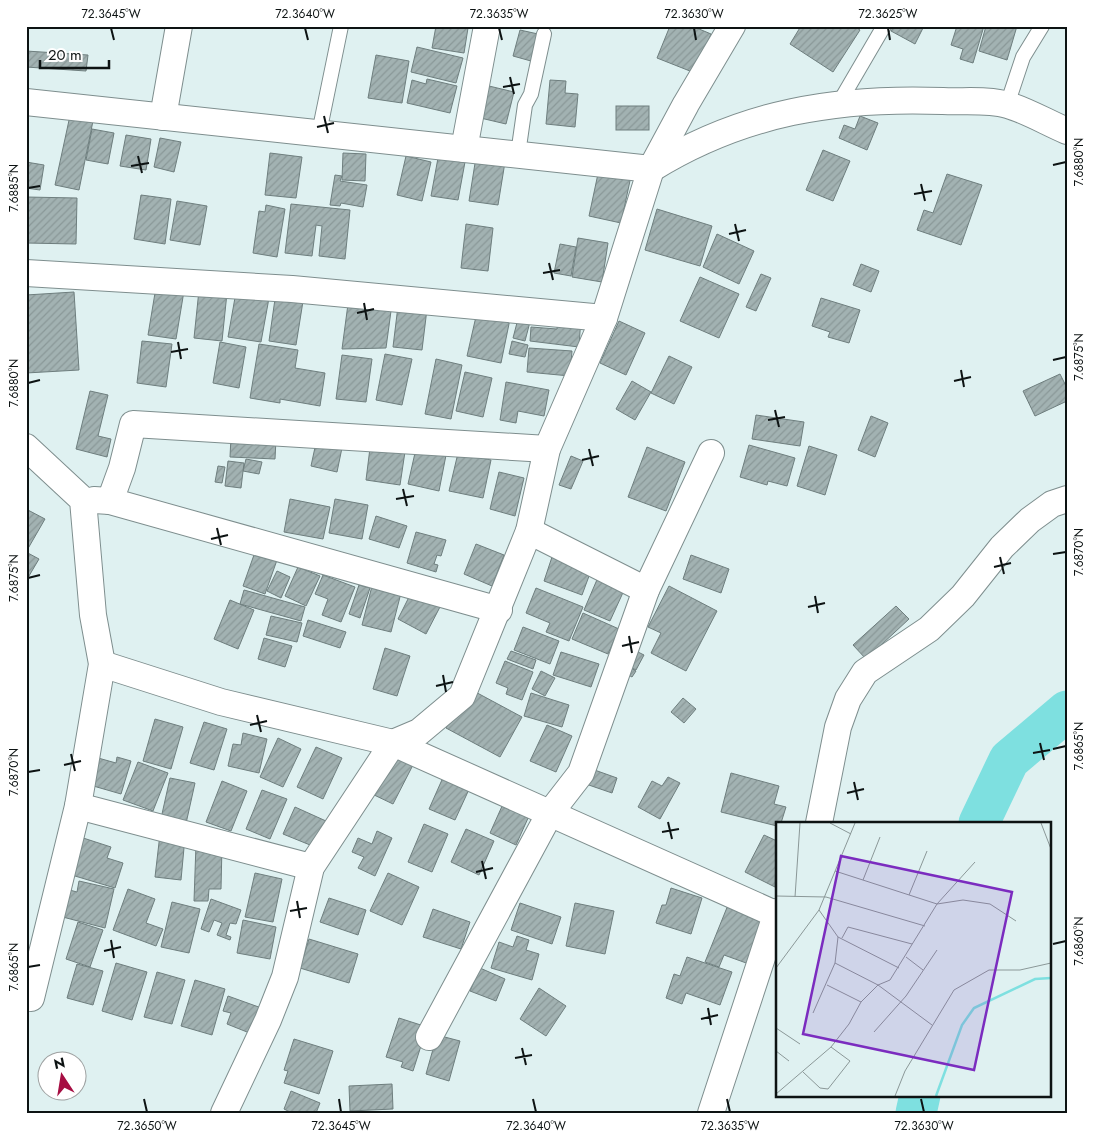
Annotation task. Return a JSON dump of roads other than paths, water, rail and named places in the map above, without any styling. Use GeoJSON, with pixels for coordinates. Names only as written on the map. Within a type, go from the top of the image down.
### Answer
{"type":"FeatureCollection","features":[{"type":"Feature","properties":{"kind":"street"},"geometry":{"type":"LineString","coordinates":[[163,116],[179,26]]}},
{"type":"Feature","properties":{"kind":"street"},"geometry":{"type":"LineString","coordinates":[[464,149],[487,26]]}},
{"type":"Feature","properties":{"kind":"street"},"geometry":{"type":"LineString","coordinates":[[224,1113],[268,1020],[285,978],[311,867],[393,743],[419,732],[462,696],[499,610],[529,532],[547,449],[604,318],[651,169],[686,104],[732,26]]}},
{"type":"Feature","properties":{"kind":"street"},"geometry":{"type":"LineString","coordinates":[[26,102],[651,169],[682,150],[739,125],[801,108],[840,103],[902,100],[1007,105],[1067,132]]}},
{"type":"Feature","properties":{"kind":"street"},"geometry":{"type":"LineString","coordinates":[[26,273],[292,289],[604,318]]}},
{"type":"Feature","properties":{"kind":"street"},"geometry":{"type":"LineString","coordinates":[[110,500],[122,468],[133,424],[547,449]]}},
{"type":"Feature","properties":{"kind":"street"},"geometry":{"type":"LineString","coordinates":[[26,447],[83,500],[93,616],[102,664],[78,806],[31,998]]}},
{"type":"Feature","properties":{"kind":"street"},"geometry":{"type":"LineString","coordinates":[[429,1037],[550,812],[581,773],[646,590],[712,453]]}},
{"type":"Feature","properties":{"kind":"street"},"geometry":{"type":"LineString","coordinates":[[819,822],[838,727],[848,699],[865,672],[929,630],[963,596],[1002,547],[1030,520],[1052,504],[1067,499]]}},
{"type":"Feature","properties":{"kind":"street"},"geometry":{"type":"LineString","coordinates":[[83,500],[110,500],[499,610]]}},
{"type":"Feature","properties":{"kind":"street"},"geometry":{"type":"LineString","coordinates":[[529,532],[646,590]]}},
{"type":"Feature","properties":{"kind":"street"},"geometry":{"type":"LineString","coordinates":[[102,664],[221,702],[393,743],[776,913],[711,1113]]}},
{"type":"Feature","properties":{"kind":"street"},"geometry":{"type":"LineString","coordinates":[[78,806],[311,867]]}},
{"type":"Feature","properties":{"kind":"lane"},"geometry":{"type":"LineString","coordinates":[[319,133],[341,26]]}},
{"type":"Feature","properties":{"kind":"lane"},"geometry":{"type":"LineString","coordinates":[[840,103],[884,26]]}},
{"type":"Feature","properties":{"kind":"lane"},"geometry":{"type":"LineString","coordinates":[[1007,105],[1023,56],[1042,26]]}},
{"type":"Feature","properties":{"kind":"lane"},"geometry":{"type":"LineString","coordinates":[[518,154],[525,105],[531,94],[544,34]]}},
{"type":"Feature","properties":{"kind":"waterway"},"geometry":{"type":"LineString","coordinates":[[979,822],[1009,760],[1067,711]]}},
{"type":"Feature","properties":{"kind":"waterway"},"geometry":{"type":"LineString","coordinates":[[916,1113],[920,1096]]}}]}
